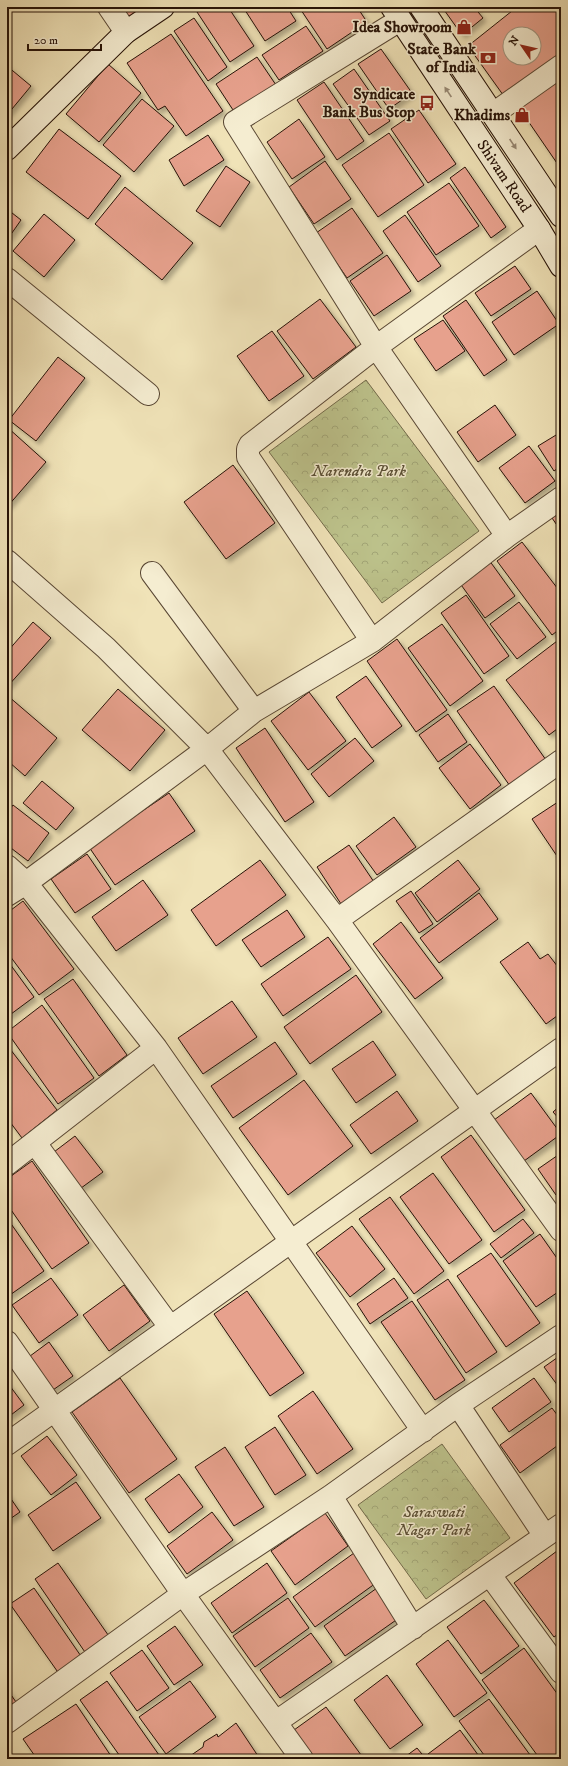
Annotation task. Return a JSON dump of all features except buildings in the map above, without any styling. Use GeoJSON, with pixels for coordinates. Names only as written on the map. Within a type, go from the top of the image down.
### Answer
{"type":"FeatureCollection","features":[{"type":"Feature","properties":{"kind":"street"},"geometry":{"type":"LineString","coordinates":[[109,7],[126,32]]}},
{"type":"Feature","properties":{"kind":"street"},"geometry":{"type":"LineString","coordinates":[[7,149],[126,32],[163,7]]}},
{"type":"Feature","properties":{"kind":"street","name":"Shivam Road"},"geometry":{"type":"LineString","coordinates":[[421,7],[560,214]]}},
{"type":"Feature","properties":{"kind":"street"},"geometry":{"type":"LineString","coordinates":[[396,13],[235,122],[376,347],[507,536]]}},
{"type":"Feature","properties":{"kind":"street","name":"Shivam Road"},"geometry":{"type":"LineString","coordinates":[[396,13],[539,229],[561,266]]}},
{"type":"Feature","properties":{"kind":"street"},"geometry":{"type":"LineString","coordinates":[[493,114],[561,66]]}},
{"type":"Feature","properties":{"kind":"street"},"geometry":{"type":"LineString","coordinates":[[372,641],[248,457],[247,454],[250,446],[376,347],[539,229]]}},
{"type":"Feature","properties":{"kind":"street"},"geometry":{"type":"LineString","coordinates":[[7,278],[148,394]]}},
{"type":"Feature","properties":{"kind":"street"},"geometry":{"type":"LineString","coordinates":[[7,895],[26,883],[207,749],[254,711],[372,641],[507,536],[561,498]]}},
{"type":"Feature","properties":{"kind":"street"},"geometry":{"type":"LineString","coordinates":[[7,561],[106,648],[207,749],[337,920],[561,1230]]}},
{"type":"Feature","properties":{"kind":"street"},"geometry":{"type":"LineString","coordinates":[[152,573],[254,711]]}},
{"type":"Feature","properties":{"kind":"street"},"geometry":{"type":"LineString","coordinates":[[337,920],[561,761]]}},
{"type":"Feature","properties":{"kind":"street"},"geometry":{"type":"LineString","coordinates":[[7,866],[26,883],[156,1048],[423,1431]]}},
{"type":"Feature","properties":{"kind":"street"},"geometry":{"type":"LineString","coordinates":[[7,1164],[156,1048]]}},
{"type":"Feature","properties":{"kind":"street"},"geometry":{"type":"LineString","coordinates":[[7,1444],[561,1049]]}},
{"type":"Feature","properties":{"kind":"street"},"geometry":{"type":"LineString","coordinates":[[35,1143],[170,1327]]}},
{"type":"Feature","properties":{"kind":"street"},"geometry":{"type":"LineString","coordinates":[[7,1722],[183,1594],[331,1496],[458,1405],[561,1336]]}},
{"type":"Feature","properties":{"kind":"street"},"geometry":{"type":"LineString","coordinates":[[7,1342],[183,1594],[302,1759]]}},
{"type":"Feature","properties":{"kind":"street"},"geometry":{"type":"LineString","coordinates":[[276,1722],[553,1530],[458,1405]]}},
{"type":"Feature","properties":{"kind":"street"},"geometry":{"type":"LineString","coordinates":[[331,1496],[412,1628]]}},
{"type":"Feature","properties":{"kind":"street"},"geometry":{"type":"LineString","coordinates":[[490,1575],[561,1672]]}},
{"type":"Feature","properties":{"kind":"green space","name":"Narendra Park"},"geometry":{"type":"Polygon","coordinates":[[[366,380],[479,531],[382,603],[269,452],[366,380]]]}},
{"type":"Feature","properties":{"kind":"green space","name":"Saraswati Nagar Park"},"geometry":{"type":"Polygon","coordinates":[[[442,1444],[510,1538],[426,1599],[358,1505],[442,1444]]]}},
{"type":"Feature","properties":{"kind":"place","name":"Idea Showroom"},"geometry":{"type":"Point","coordinates":[464,27]}},
{"type":"Feature","properties":{"kind":"place","name":"State Bank of India"},"geometry":{"type":"Point","coordinates":[488,58]}},
{"type":"Feature","properties":{"kind":"place","name":"Syndicate Bank Bus Stop"},"geometry":{"type":"Point","coordinates":[427,103]}},
{"type":"Feature","properties":{"kind":"place","name":"Khadims"},"geometry":{"type":"Point","coordinates":[522,115]}}]}
